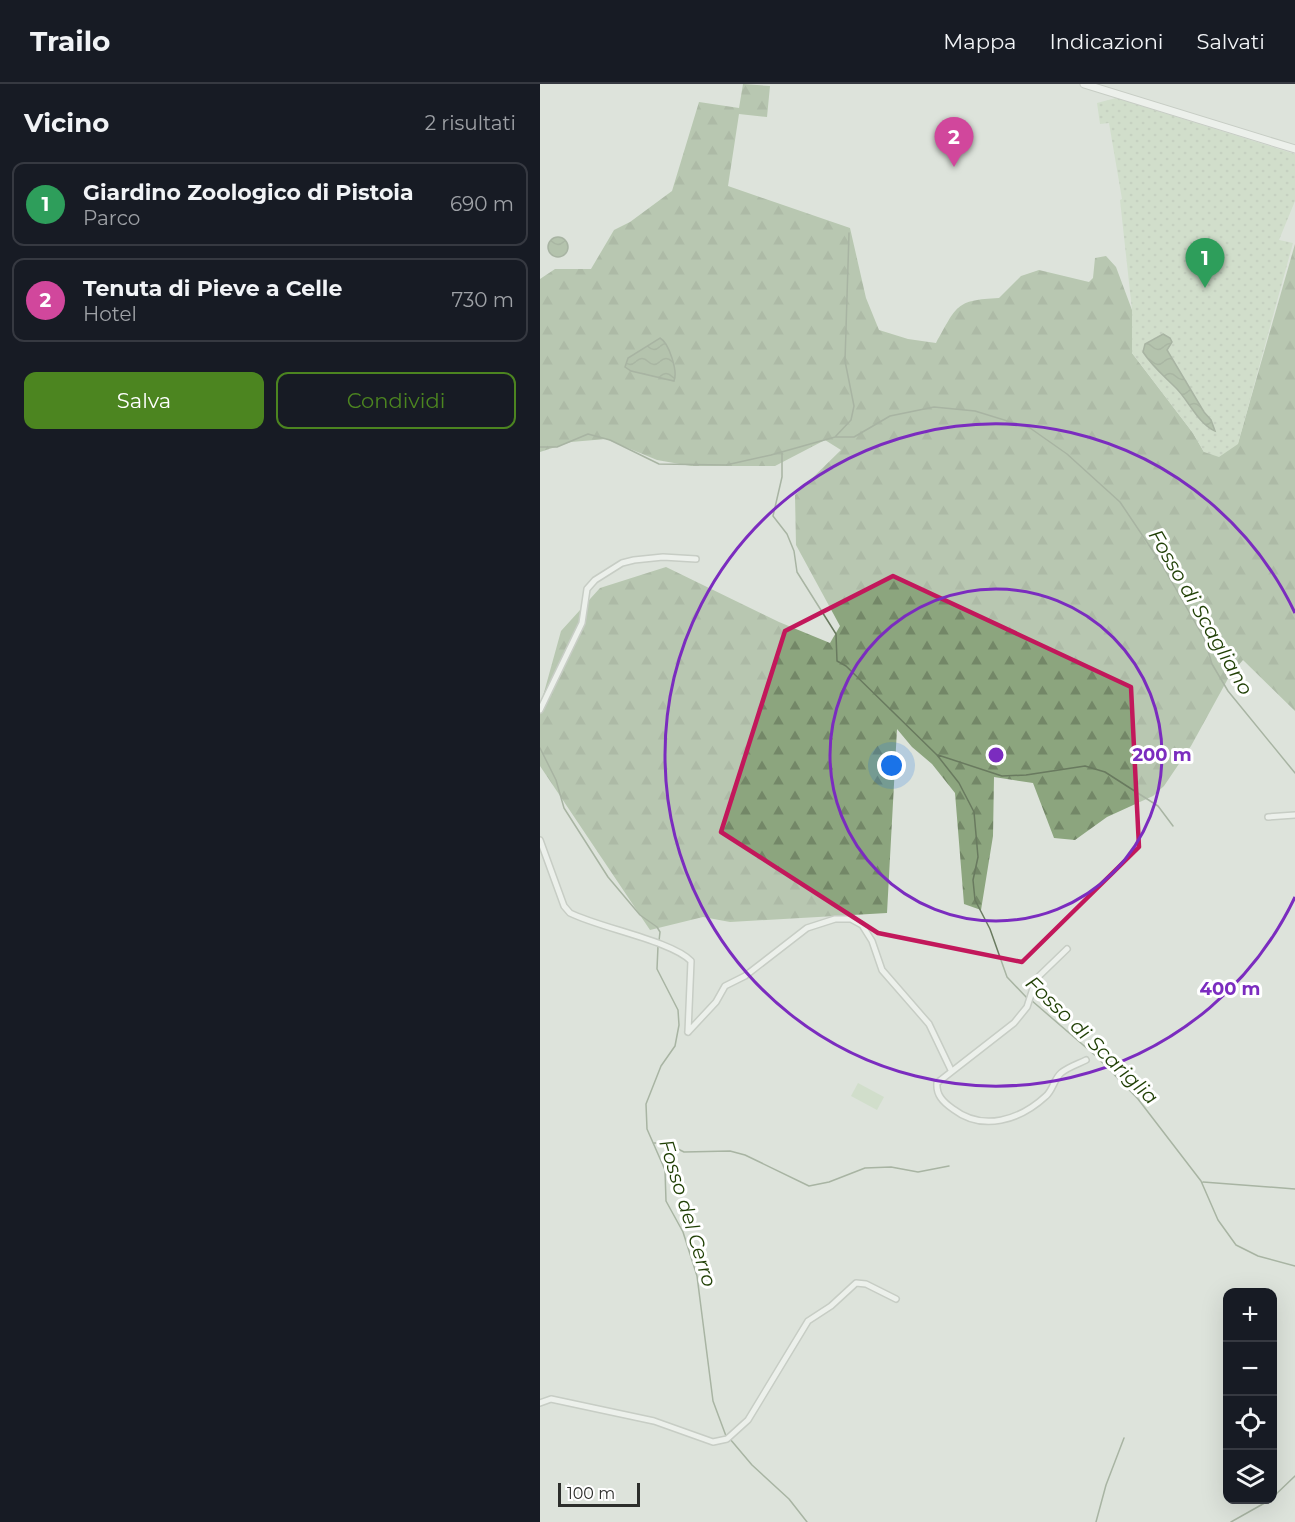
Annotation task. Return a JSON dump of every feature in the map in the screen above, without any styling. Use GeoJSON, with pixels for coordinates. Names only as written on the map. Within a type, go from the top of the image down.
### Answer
{"type":"FeatureCollection","features":[{"type":"Feature","properties":{"kind":"main road"},"geometry":{"type":"LineString","coordinates":[[1084,84],[1295,148]]}},
{"type":"Feature","properties":{"kind":"street"},"geometry":{"type":"LineString","coordinates":[[540,710],[582,623],[587,589],[595,580],[622,564],[634,560],[663,557],[696,559]]}},
{"type":"Feature","properties":{"kind":"street"},"geometry":{"type":"LineString","coordinates":[[1268,817],[1295,815]]}},
{"type":"Feature","properties":{"kind":"street"},"geometry":{"type":"LineString","coordinates":[[540,840],[564,906],[570,913],[651,943],[676,948],[691,961],[688,1032],[716,1002],[725,986],[745,976],[807,928],[835,919],[851,919],[862,925],[872,941],[882,970],[929,1024],[951,1070]]}},
{"type":"Feature","properties":{"kind":"street"},"geometry":{"type":"LineString","coordinates":[[1067,949],[1036,979],[1027,1007],[1014,1023],[937,1083],[940,1098],[964,1117],[996,1123],[1040,1101],[1049,1094],[1060,1074],[1086,1060]]}},
{"type":"Feature","properties":{"kind":"street"},"geometry":{"type":"LineString","coordinates":[[540,1403],[551,1399],[647,1419],[704,1440],[720,1442],[737,1432],[748,1420],[808,1321],[816,1314],[831,1306],[856,1283],[866,1284],[896,1299]]}},
{"type":"Feature","properties":{"kind":"highlighted area"},"geometry":{"type":"Polygon","coordinates":[[[893,576],[1131,687],[1139,847],[1022,962],[878,933],[721,832],[785,631],[893,576]]]}},
{"type":"Feature","properties":{"kind":"shaded area"},"geometry":{"type":"Polygon","coordinates":[[[1116,98],[1295,154],[1295,201],[1279,240],[1293,243],[1238,444],[1219,457],[1204,452],[1193,433],[1132,353],[1132,310],[1120,200],[1122,199],[1109,123],[1100,124],[1097,103],[1116,98]]]}},
{"type":"Feature","properties":{"kind":"shaded area"},"geometry":{"type":"Polygon","coordinates":[[[858,1083],[884,1097],[877,1110],[851,1096],[858,1083]]]}},
{"type":"Feature","properties":{"kind":"green space"},"geometry":{"type":"Polygon","coordinates":[[[743,84],[770,86],[767,117],[739,114],[728,186],[850,228],[866,298],[879,330],[908,339],[936,343],[954,313],[965,303],[999,298],[1021,276],[1039,270],[1089,282],[1093,278],[1095,258],[1106,256],[1116,267],[1132,310],[1132,353],[1193,433],[1204,452],[1238,443],[1295,244],[1295,711],[1243,660],[1230,675],[1191,746],[1164,786],[1153,796],[1107,817],[1075,840],[1054,838],[1033,783],[994,777],[993,836],[981,910],[964,904],[955,793],[932,764],[912,747],[897,729],[887,913],[730,922],[703,917],[650,930],[540,766],[540,707],[561,631],[600,588],[666,567],[779,622],[830,643],[840,626],[796,545],[795,495],[841,450],[825,440],[775,466],[691,466],[657,460],[606,439],[571,442],[540,452],[540,279],[555,269],[591,269],[614,230],[630,222],[672,191],[699,102],[739,108],[743,84]]]}},
{"type":"Feature","properties":{"kind":"water"},"geometry":{"type":"Polygon","coordinates":[[[554,237],[562,237],[568,243],[568,251],[562,257],[554,257],[548,251],[548,243],[554,237]]]}},
{"type":"Feature","properties":{"kind":"water"},"geometry":{"type":"Polygon","coordinates":[[[1163,334],[1170,338],[1172,342],[1167,350],[1211,420],[1215,431],[1203,423],[1180,392],[1143,352],[1145,344],[1163,334]]]}},
{"type":"Feature","properties":{"kind":"water"},"geometry":{"type":"Polygon","coordinates":[[[660,338],[667,345],[672,358],[675,371],[674,381],[631,371],[625,367],[628,358],[660,338]]]}},
{"type":"Feature","properties":{"kind":"waterway"},"geometry":{"type":"LineString","coordinates":[[835,437],[851,420],[854,406],[845,361],[849,233]]}},
{"type":"Feature","properties":{"kind":"waterway","name":"Fosso di Scagliano"},"geometry":{"type":"LineString","coordinates":[[540,447],[557,447],[588,434],[610,440],[659,464],[726,465],[835,437],[854,437],[890,416],[934,407],[975,411],[1030,428],[1067,454],[1120,502],[1161,563],[1204,638],[1212,664],[1228,691],[1295,773]]}},
{"type":"Feature","properties":{"kind":"waterway","name":"Fosso di Scariglia"},"geometry":{"type":"LineString","coordinates":[[782,452],[782,477],[773,516],[787,534],[794,551],[797,572],[836,634],[837,661],[846,666],[937,755],[959,783],[974,812],[978,857],[973,880],[975,900],[990,929],[1007,977],[1027,998]]}},
{"type":"Feature","properties":{"kind":"waterway","name":"Fosso del Cerro"},"geometry":{"type":"LineString","coordinates":[[540,748],[556,780],[564,808],[608,877],[640,915],[657,927],[660,932],[659,941]]}},
{"type":"Feature","properties":{"kind":"waterway"},"geometry":{"type":"LineString","coordinates":[[938,755],[1002,776],[1026,775],[1085,766],[1105,772],[1158,806],[1173,826]]}},
{"type":"Feature","properties":{"kind":"waterway","name":"Fosso del Cerro"},"geometry":{"type":"LineString","coordinates":[[658,946],[657,969],[678,1010],[679,1025],[675,1046],[661,1066],[646,1104],[647,1129],[665,1170],[666,1201],[683,1232],[697,1276],[713,1401],[726,1436]]}},
{"type":"Feature","properties":{"kind":"waterway","name":"Fosso di Scariglia"},"geometry":{"type":"LineString","coordinates":[[1031,1000],[1097,1057],[1138,1099],[1201,1181],[1218,1220],[1236,1245],[1258,1256],[1295,1266]]}},
{"type":"Feature","properties":{"kind":"waterway"},"geometry":{"type":"LineString","coordinates":[[653,1143],[666,1143],[684,1152],[730,1151],[745,1155],[809,1186],[829,1182],[865,1168],[891,1167],[918,1172],[949,1166]]}},
{"type":"Feature","properties":{"kind":"waterway"},"geometry":{"type":"LineString","coordinates":[[1203,1182],[1295,1189]]}},
{"type":"Feature","properties":{"kind":"waterway"},"geometry":{"type":"LineString","coordinates":[[1096,1522],[1106,1485],[1124,1438]]}},
{"type":"Feature","properties":{"kind":"waterway","name":"Fosso del Cerro"},"geometry":{"type":"LineString","coordinates":[[730,1439],[752,1465],[789,1499],[807,1522]]}},
{"type":"Feature","properties":{"kind":"waterway"},"geometry":{"type":"LineString","coordinates":[[1277,1493],[1295,1476]]}},
{"type":"Feature","properties":{"kind":"waterway"},"geometry":{"type":"LineString","coordinates":[[1231,1522],[1263,1504]]}},
{"type":"Feature","properties":{"kind":"place","name":"Tenuta di Pieve a Celle"},"geometry":{"type":"Point","coordinates":[954,167]}},
{"type":"Feature","properties":{"kind":"place","name":"Giardino Zoologico di Pistoia"},"geometry":{"type":"Point","coordinates":[1205,288]}}]}
